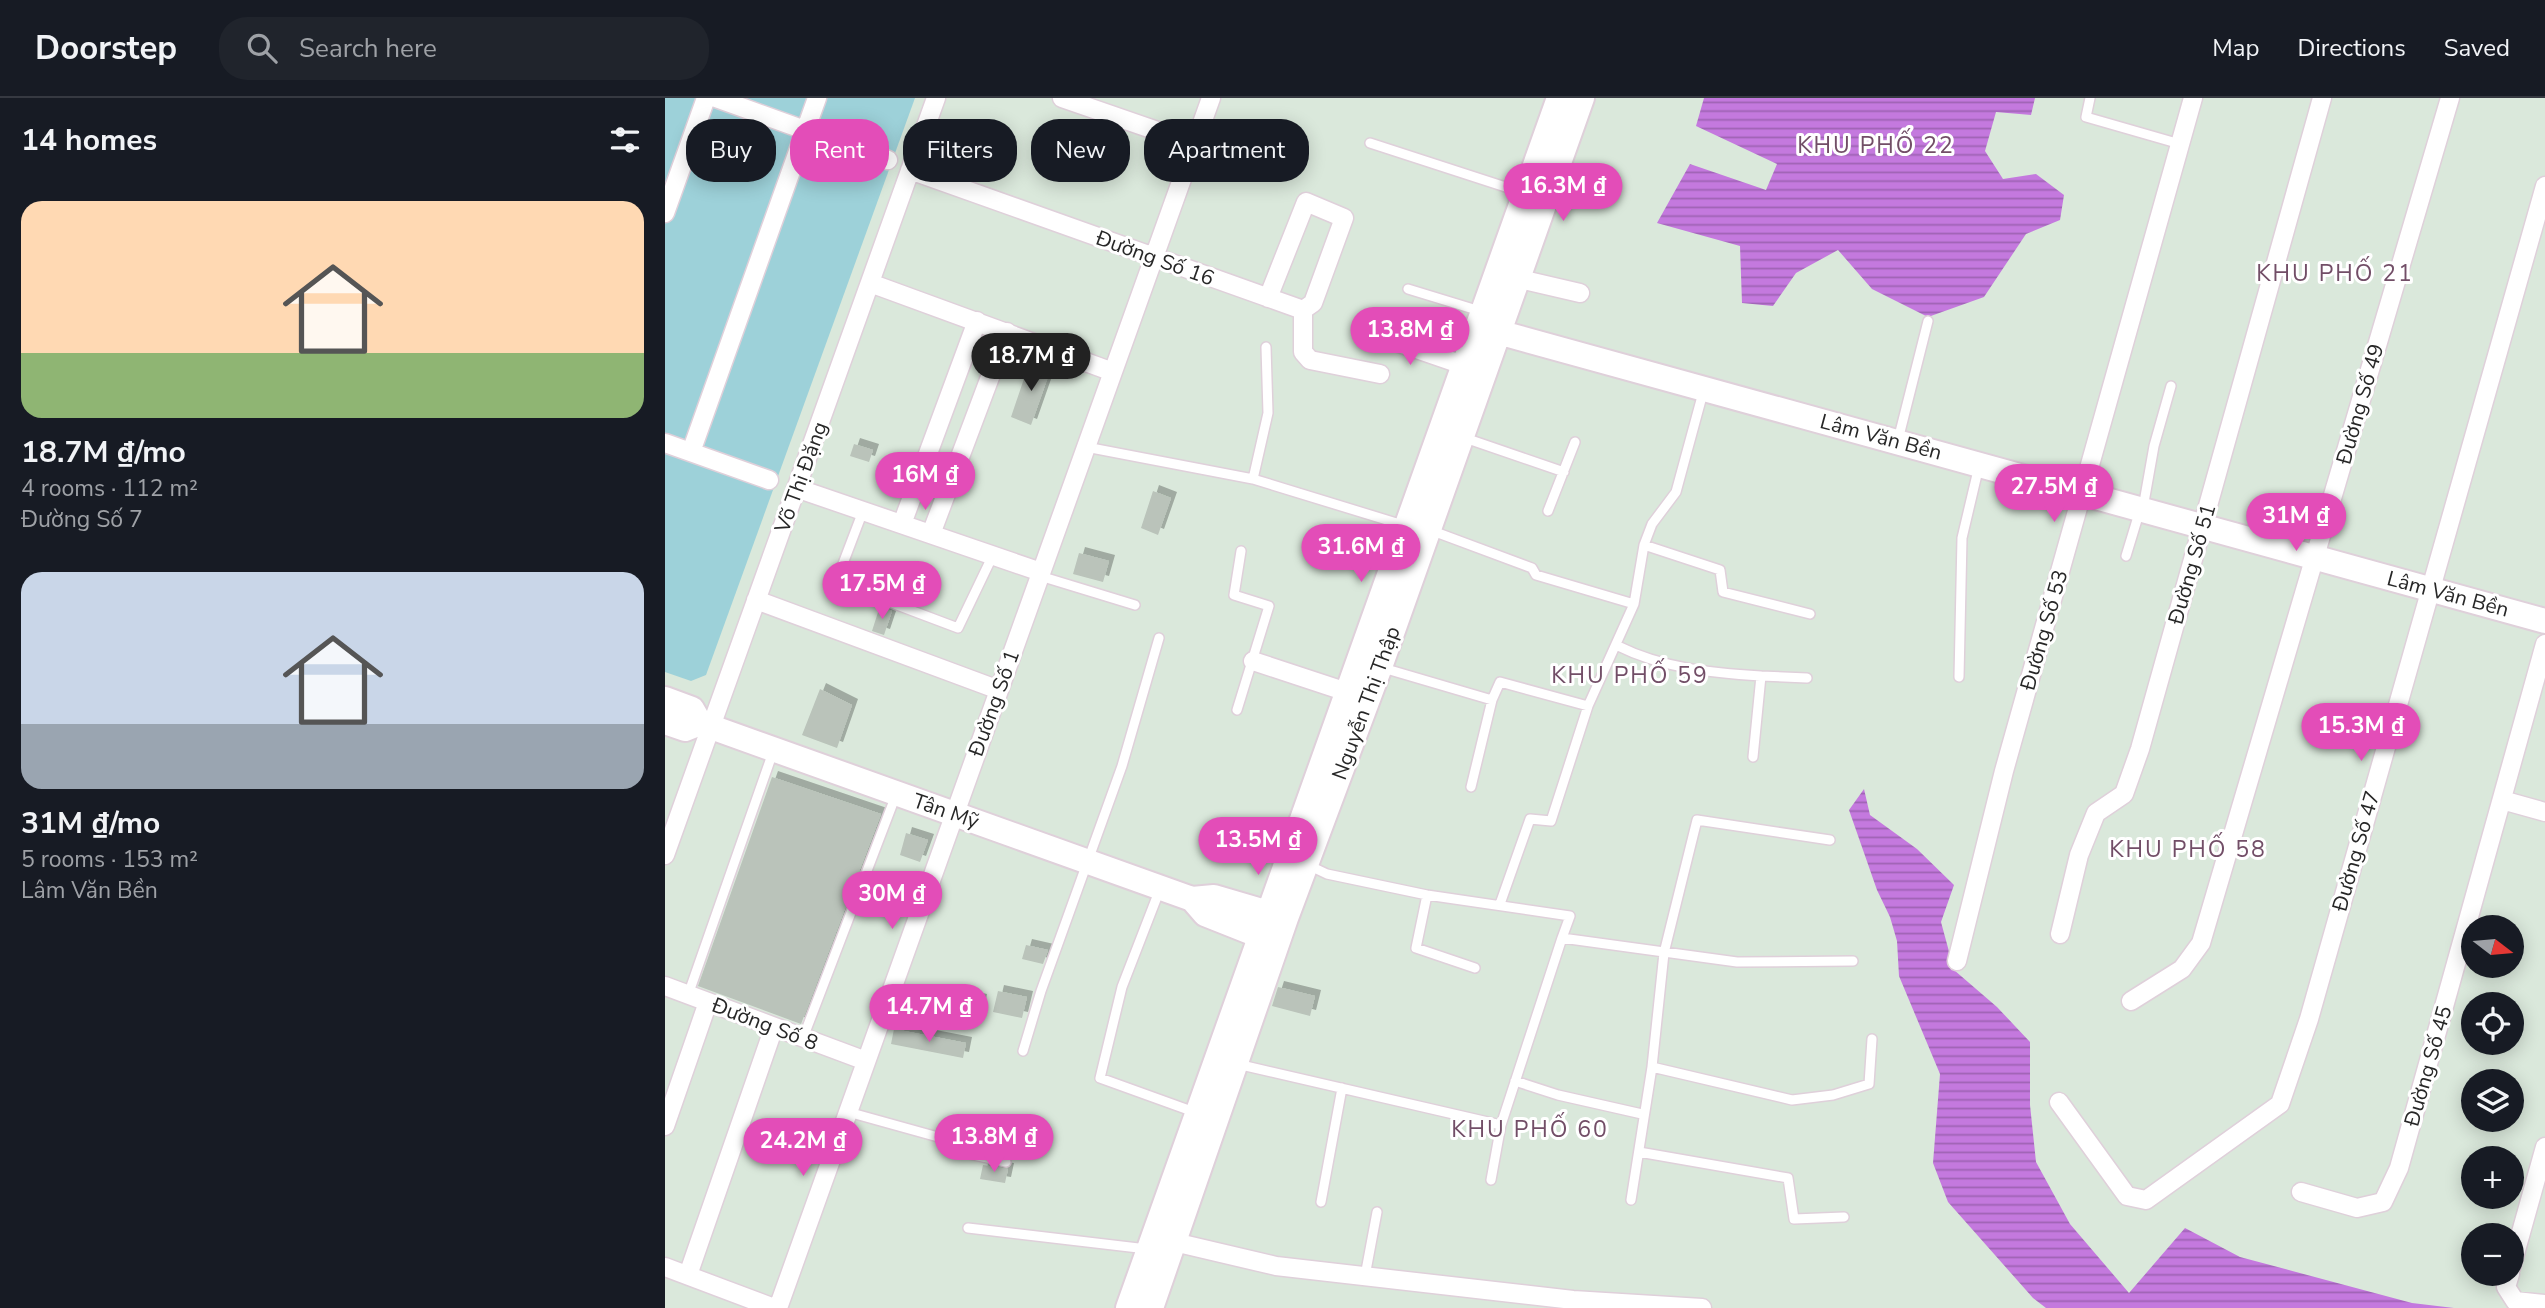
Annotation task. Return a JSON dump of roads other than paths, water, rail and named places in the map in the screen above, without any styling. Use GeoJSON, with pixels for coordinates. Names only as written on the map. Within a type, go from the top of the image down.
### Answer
{"type":"FeatureCollection","features":[{"type":"Feature","properties":{"kind":"main road","name":"Nguyễn Thị Thập"},"geometry":{"type":"LineString","coordinates":[[1298,862],[1347,692],[1417,527],[1463,437],[1489,324],[1526,194],[1559,98]]}},
{"type":"Feature","properties":{"kind":"main road","name":"Nguyễn Thị Thập"},"geometry":{"type":"LineString","coordinates":[[1151,1308],[1235,1064],[1276,915],[1380,667],[1417,527],[1466,366],[1489,324],[1520,279],[1583,98]]}},
{"type":"Feature","properties":{"kind":"main road","name":"Lâm Văn Bền"},"geometry":{"type":"LineString","coordinates":[[1489,324],[1705,389],[2545,621]]}},
{"type":"Feature","properties":{"kind":"main road","name":"Tân Mỹ"},"geometry":{"type":"LineString","coordinates":[[665,699],[692,709],[705,725],[1160,888],[1192,899],[1214,897],[1276,915]]}},
{"type":"Feature","properties":{"kind":"main road","name":"Tân Mỹ"},"geometry":{"type":"LineString","coordinates":[[665,722],[685,729],[705,725]]}},
{"type":"Feature","properties":{"kind":"main road","name":"Tân Mỹ"},"geometry":{"type":"LineString","coordinates":[[1192,899],[1205,915],[1243,927],[1269,940]]}},
{"type":"Feature","properties":{"kind":"main road","name":"Nguyễn Thị Thập"},"geometry":{"type":"LineString","coordinates":[[1128,1308],[1198,1113],[1269,940]]}},
{"type":"Feature","properties":{"kind":"street"},"geometry":{"type":"LineString","coordinates":[[665,213],[706,98]]}},
{"type":"Feature","properties":{"kind":"street"},"geometry":{"type":"LineString","coordinates":[[716,98],[790,125]]}},
{"type":"Feature","properties":{"kind":"street"},"geometry":{"type":"LineString","coordinates":[[809,119],[817,98]]}},
{"type":"Feature","properties":{"kind":"street","name":"Võ Thị Đặng"},"geometry":{"type":"LineString","coordinates":[[929,119],[936,98]]}},
{"type":"Feature","properties":{"kind":"street"},"geometry":{"type":"LineString","coordinates":[[1062,98],[1144,126]]}},
{"type":"Feature","properties":{"kind":"street","name":"Đường Số 1"},"geometry":{"type":"LineString","coordinates":[[1204,119],[1211,98]]}},
{"type":"Feature","properties":{"kind":"street","name":"Đường Số 53"},"geometry":{"type":"LineString","coordinates":[[1957,961],[2004,771],[2193,98]]}},
{"type":"Feature","properties":{"kind":"street","name":"Đường Số 51"},"geometry":{"type":"LineString","coordinates":[[2060,934],[2079,855],[2096,813],[2124,794],[2140,749],[2322,98]]}},
{"type":"Feature","properties":{"kind":"street","name":"Đường Số 49"},"geometry":{"type":"LineString","coordinates":[[2131,1001],[2182,969],[2201,943],[2450,98]]}},
{"type":"Feature","properties":{"kind":"street"},"geometry":{"type":"LineString","coordinates":[[691,452],[790,173]]}},
{"type":"Feature","properties":{"kind":"street","name":"Võ Thị Đặng"},"geometry":{"type":"LineString","coordinates":[[665,855],[705,725],[756,600],[907,182]]}},
{"type":"Feature","properties":{"kind":"street","name":"Đường Số 16"},"geometry":{"type":"LineString","coordinates":[[944,182],[1303,310]]}},
{"type":"Feature","properties":{"kind":"street","name":"Đường Số 1"},"geometry":{"type":"LineString","coordinates":[[776,1308],[1181,182]]}},
{"type":"Feature","properties":{"kind":"street","name":"Đường Số 47"},"geometry":{"type":"LineString","coordinates":[[2059,1102],[2127,1196],[2146,1200],[2280,1104],[2309,1019],[2545,186]]}},
{"type":"Feature","properties":{"kind":"street"},"geometry":{"type":"LineString","coordinates":[[1268,298],[1306,202],[1343,218],[1313,303],[1303,310],[1303,352],[1310,360],[1380,374]]}},
{"type":"Feature","properties":{"kind":"street"},"geometry":{"type":"LineString","coordinates":[[1520,279],[1580,293]]}},
{"type":"Feature","properties":{"kind":"street"},"geometry":{"type":"LineString","coordinates":[[870,283],[1113,372]]}},
{"type":"Feature","properties":{"kind":"street"},"geometry":{"type":"LineString","coordinates":[[902,524],[977,321]]}},
{"type":"Feature","properties":{"kind":"street"},"geometry":{"type":"LineString","coordinates":[[931,534],[1007,332]]}},
{"type":"Feature","properties":{"kind":"street"},"geometry":{"type":"LineString","coordinates":[[1367,332],[1466,366]]}},
{"type":"Feature","properties":{"kind":"street"},"geometry":{"type":"LineString","coordinates":[[665,443],[769,480]]}},
{"type":"Feature","properties":{"kind":"street"},"geometry":{"type":"LineString","coordinates":[[796,488],[1041,574]]}},
{"type":"Feature","properties":{"kind":"street"},"geometry":{"type":"LineString","coordinates":[[756,600],[999,690]]}},
{"type":"Feature","properties":{"kind":"street","name":"Đường Số 45"},"geometry":{"type":"LineString","coordinates":[[2301,1192],[2357,1208],[2383,1202],[2399,1168],[2545,644]]}},
{"type":"Feature","properties":{"kind":"street"},"geometry":{"type":"LineString","coordinates":[[1253,661],[1347,692]]}},
{"type":"Feature","properties":{"kind":"street"},"geometry":{"type":"LineString","coordinates":[[2502,800],[2545,812]]}},
{"type":"Feature","properties":{"kind":"street","name":"Đường Số 8"},"geometry":{"type":"LineString","coordinates":[[665,986],[866,1062]]}},
{"type":"Feature","properties":{"kind":"street"},"geometry":{"type":"LineString","coordinates":[[665,1126],[708,1002]]}},
{"type":"Feature","properties":{"kind":"street"},"geometry":{"type":"LineString","coordinates":[[688,1275],[775,1027]]}},
{"type":"Feature","properties":{"kind":"street"},"geometry":{"type":"LineString","coordinates":[[2524,1223],[2545,1147]]}},
{"type":"Feature","properties":{"kind":"street"},"geometry":{"type":"LineString","coordinates":[[1174,1242],[1276,1266],[1573,1304],[1702,1308]]}},
{"type":"Feature","properties":{"kind":"street"},"geometry":{"type":"LineString","coordinates":[[665,1267],[776,1308]]}},
{"type":"Feature","properties":{"kind":"street"},"geometry":{"type":"LineString","coordinates":[[2507,1286],[2515,1301],[2545,1304]]}},
{"type":"Feature","properties":{"kind":"lane"},"geometry":{"type":"LineString","coordinates":[[2090,98],[2085,117],[2180,144]]}},
{"type":"Feature","properties":{"kind":"lane"},"geometry":{"type":"LineString","coordinates":[[1370,143],[1526,194]]}},
{"type":"Feature","properties":{"kind":"lane"},"geometry":{"type":"LineString","coordinates":[[1408,289],[1489,324]]}},
{"type":"Feature","properties":{"kind":"lane"},"geometry":{"type":"LineString","coordinates":[[1898,442],[1928,321]]}},
{"type":"Feature","properties":{"kind":"lane"},"geometry":{"type":"LineString","coordinates":[[1253,479],[1268,413],[1266,347]]}},
{"type":"Feature","properties":{"kind":"lane"},"geometry":{"type":"LineString","coordinates":[[2126,556],[2141,509],[2154,446],[2171,386]]}},
{"type":"Feature","properties":{"kind":"lane"},"geometry":{"type":"LineString","coordinates":[[1500,904],[1530,819],[1551,821],[1588,706],[1618,646],[1634,604],[1644,545],[1652,524],[1677,492],[1705,389]]}},
{"type":"Feature","properties":{"kind":"lane"},"geometry":{"type":"LineString","coordinates":[[1463,437],[1563,472]]}},
{"type":"Feature","properties":{"kind":"lane"},"geometry":{"type":"LineString","coordinates":[[1548,512],[1575,442]]}},
{"type":"Feature","properties":{"kind":"lane"},"geometry":{"type":"LineString","coordinates":[[1086,447],[1253,479],[1417,527],[1532,568],[1536,575],[1634,604]]}},
{"type":"Feature","properties":{"kind":"lane"},"geometry":{"type":"LineString","coordinates":[[1959,677],[1962,538],[1979,464]]}},
{"type":"Feature","properties":{"kind":"lane"},"geometry":{"type":"LineString","coordinates":[[863,510],[836,582],[958,628],[993,555]]}},
{"type":"Feature","properties":{"kind":"lane"},"geometry":{"type":"LineString","coordinates":[[1644,545],[1720,570],[1723,592],[1810,614]]}},
{"type":"Feature","properties":{"kind":"lane"},"geometry":{"type":"LineString","coordinates":[[1237,710],[1269,606],[1234,595],[1241,551]]}},
{"type":"Feature","properties":{"kind":"lane"},"geometry":{"type":"LineString","coordinates":[[1041,574],[1135,605]]}},
{"type":"Feature","properties":{"kind":"lane"},"geometry":{"type":"LineString","coordinates":[[1023,1051],[1041,991],[1122,766],[1159,638]]}},
{"type":"Feature","properties":{"kind":"lane"},"geometry":{"type":"LineString","coordinates":[[1618,646],[1637,655],[1709,673],[1807,678]]}},
{"type":"Feature","properties":{"kind":"lane"},"geometry":{"type":"LineString","coordinates":[[1380,667],[1492,700]]}},
{"type":"Feature","properties":{"kind":"lane"},"geometry":{"type":"LineString","coordinates":[[1753,757],[1761,676]]}},
{"type":"Feature","properties":{"kind":"lane"},"geometry":{"type":"LineString","coordinates":[[1471,787],[1492,700],[1500,682],[1588,706]]}},
{"type":"Feature","properties":{"kind":"lane"},"geometry":{"type":"LineString","coordinates":[[688,995],[773,750]]}},
{"type":"Feature","properties":{"kind":"lane"},"geometry":{"type":"LineString","coordinates":[[803,1038],[897,794]]}},
{"type":"Feature","properties":{"kind":"lane"},"geometry":{"type":"LineString","coordinates":[[1631,1200],[1642,1114],[1652,1066],[1664,953],[1697,820],[1830,841]]}},
{"type":"Feature","properties":{"kind":"lane"},"geometry":{"type":"LineString","coordinates":[[1298,862],[1327,874],[1427,895],[1570,916],[1501,1125],[1491,1180]]}},
{"type":"Feature","properties":{"kind":"lane"},"geometry":{"type":"LineString","coordinates":[[1160,888],[1122,987],[1100,1078],[1198,1113]]}},
{"type":"Feature","properties":{"kind":"lane"},"geometry":{"type":"LineString","coordinates":[[1427,895],[1416,948],[1475,968]]}},
{"type":"Feature","properties":{"kind":"lane"},"geometry":{"type":"LineString","coordinates":[[1562,938],[1737,962],[1853,961]]}},
{"type":"Feature","properties":{"kind":"lane"},"geometry":{"type":"LineString","coordinates":[[1652,1066],[1792,1100],[1833,1095],[1869,1084],[1872,1039]]}},
{"type":"Feature","properties":{"kind":"lane"},"geometry":{"type":"LineString","coordinates":[[1235,1064],[1501,1125]]}},
{"type":"Feature","properties":{"kind":"lane"},"geometry":{"type":"LineString","coordinates":[[1515,1081],[1558,1095],[1642,1114]]}},
{"type":"Feature","properties":{"kind":"lane"},"geometry":{"type":"LineString","coordinates":[[1321,1202],[1342,1088]]}},
{"type":"Feature","properties":{"kind":"lane"},"geometry":{"type":"LineString","coordinates":[[848,1112],[938,1137],[964,1153],[1006,1162]]}},
{"type":"Feature","properties":{"kind":"lane"},"geometry":{"type":"LineString","coordinates":[[938,1137],[954,1121],[1011,1130]]}},
{"type":"Feature","properties":{"kind":"lane"},"geometry":{"type":"LineString","coordinates":[[1639,1152],[1788,1178],[1794,1220],[1844,1217]]}},
{"type":"Feature","properties":{"kind":"lane"},"geometry":{"type":"LineString","coordinates":[[1365,1276],[1377,1212]]}},
{"type":"Feature","properties":{"kind":"lane"},"geometry":{"type":"LineString","coordinates":[[968,1228],[1149,1249]]}},
{"type":"Feature","properties":{"kind":"district","name":"KHU PHỐ 22"},"geometry":{"type":"Point","coordinates":[1876,145]}},
{"type":"Feature","properties":{"kind":"district","name":"KHU PHỐ 21"},"geometry":{"type":"Point","coordinates":[2335,273]}},
{"type":"Feature","properties":{"kind":"district","name":"KHU PHỐ 59"},"geometry":{"type":"Point","coordinates":[1630,675]}},
{"type":"Feature","properties":{"kind":"district","name":"KHU PHỐ 58"},"geometry":{"type":"Point","coordinates":[2188,849]}},
{"type":"Feature","properties":{"kind":"district","name":"KHU PHỐ 60"},"geometry":{"type":"Point","coordinates":[1530,1129]}}]}
